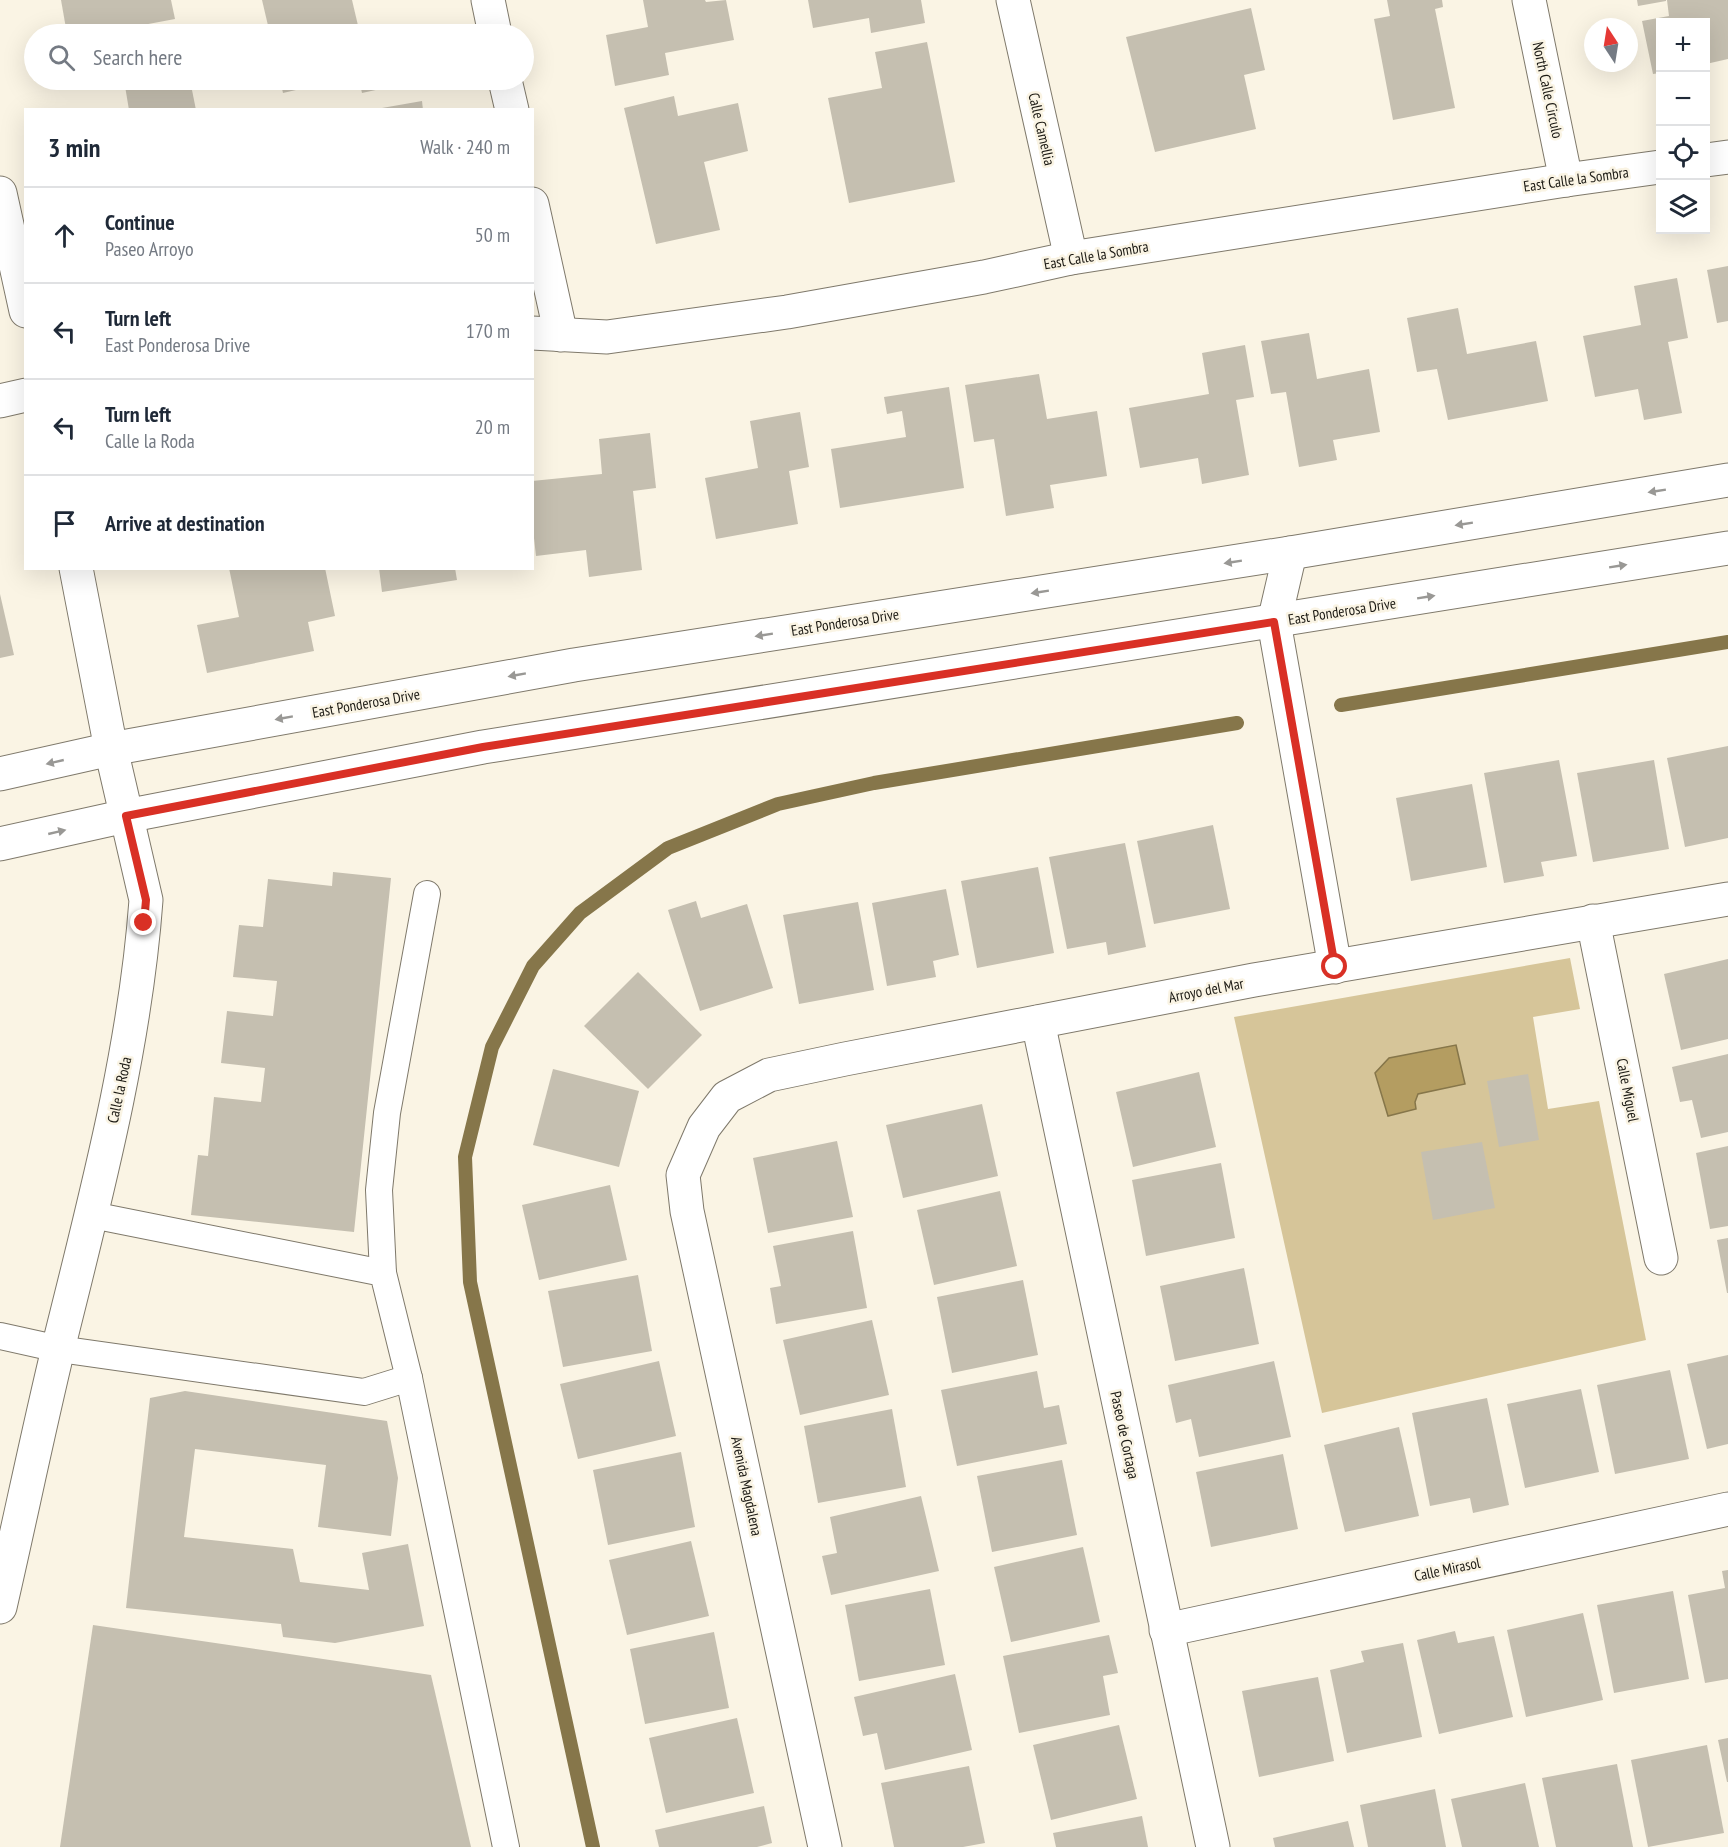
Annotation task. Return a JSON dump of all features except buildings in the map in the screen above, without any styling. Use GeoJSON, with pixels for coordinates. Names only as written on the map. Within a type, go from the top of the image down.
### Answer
{"type":"FeatureCollection","features":[{"type":"Feature","properties":{"kind":"street"},"geometry":{"type":"LineString","coordinates":[[488,0],[493,24]]}},
{"type":"Feature","properties":{"kind":"street","name":"Calle Camellia"},"geometry":{"type":"LineString","coordinates":[[1013,0],[1071,258]]}},
{"type":"Feature","properties":{"kind":"street","name":"North Calle Circulo"},"geometry":{"type":"LineString","coordinates":[[1529,0],[1566,180]]}},
{"type":"Feature","properties":{"kind":"street"},"geometry":{"type":"LineString","coordinates":[[507,90],[512,108]]}},
{"type":"Feature","properties":{"kind":"street"},"geometry":{"type":"LineString","coordinates":[[1710,159],[1728,157]]}},
{"type":"Feature","properties":{"kind":"street","name":"East Calle la Sombra"},"geometry":{"type":"LineString","coordinates":[[547,334],[607,338],[787,312],[984,278],[1071,258],[1656,168]]}},
{"type":"Feature","properties":{"kind":"street"},"geometry":{"type":"LineString","coordinates":[[0,193],[24,302]]}},
{"type":"Feature","properties":{"kind":"street"},"geometry":{"type":"LineString","coordinates":[[534,221],[547,334]]}},
{"type":"Feature","properties":{"kind":"street"},"geometry":{"type":"LineString","coordinates":[[0,401],[24,395]]}},
{"type":"Feature","properties":{"kind":"street","name":"East Ponderosa Drive"},"geometry":{"type":"LineString","coordinates":[[0,774],[111,749],[574,665],[1290,553],[1728,480]]}},
{"type":"Feature","properties":{"kind":"street","name":"East Ponderosa Drive"},"geometry":{"type":"LineString","coordinates":[[0,844],[126,816],[483,747],[1728,548]]}},
{"type":"Feature","properties":{"kind":"street"},"geometry":{"type":"LineString","coordinates":[[1290,553],[1274,622],[1335,967]]}},
{"type":"Feature","properties":{"kind":"street","name":"Calle la Roda"},"geometry":{"type":"LineString","coordinates":[[0,1606],[92,1215],[129,1042],[146,900],[111,749],[76,570]]}},
{"type":"Feature","properties":{"kind":"street","name":"Arroyo del Mar"},"geometry":{"type":"LineString","coordinates":[[704,1127],[727,1097],[769,1075],[1254,980],[1728,899]]}},
{"type":"Feature","properties":{"kind":"street","name":"Calle Miguel"},"geometry":{"type":"LineString","coordinates":[[1593,921],[1661,1258]]}},
{"type":"Feature","properties":{"kind":"street","name":"Paseo de Cortaga"},"geometry":{"type":"LineString","coordinates":[[1038,1022],[1213,1847]]}},
{"type":"Feature","properties":{"kind":"street","name":"Avenida Magdalena"},"geometry":{"type":"LineString","coordinates":[[704,1127],[683,1175],[687,1211],[825,1847]]}},
{"type":"Feature","properties":{"kind":"street","name":"Calle Mirasol"},"geometry":{"type":"LineString","coordinates":[[1166,1630],[1728,1509]]}},
{"type":"Feature","properties":{"kind":"lane"},"geometry":{"type":"LineString","coordinates":[[427,894],[387,1113],[380,1190],[383,1273],[409,1378],[506,1847]]}},
{"type":"Feature","properties":{"kind":"lane"},"geometry":{"type":"LineString","coordinates":[[92,1215],[383,1273]]}},
{"type":"Feature","properties":{"kind":"lane"},"geometry":{"type":"LineString","coordinates":[[0,1336],[59,1349],[364,1392],[409,1378]]}},
{"type":"Feature","properties":{"kind":"shaded area"},"geometry":{"type":"Polygon","coordinates":[[[1570,958],[1580,1009],[1533,1017],[1548,1109],[1599,1101],[1646,1340],[1322,1413],[1234,1017],[1570,958]]]}},
{"type":"Feature","properties":{"kind":"shaded area"},"geometry":{"type":"Polygon","coordinates":[[[1456,1045],[1465,1084],[1418,1094],[1415,1102],[1416,1109],[1388,1116],[1375,1073],[1389,1058],[1456,1045]]]}},
{"type":"Feature","properties":{"kind":"waterway"},"geometry":{"type":"LineString","coordinates":[[1341,705],[1728,642]]}},
{"type":"Feature","properties":{"kind":"waterway"},"geometry":{"type":"LineString","coordinates":[[593,1847],[470,1282],[465,1157],[492,1047],[533,966],[580,913],[668,848],[778,804],[874,783],[1237,723]]}},
{"type":"Feature","properties":{"kind":"route"},"geometry":{"type":"LineString","coordinates":[[144,923],[146,900],[126,816],[483,747],[1274,622],[1335,967]]}}]}
